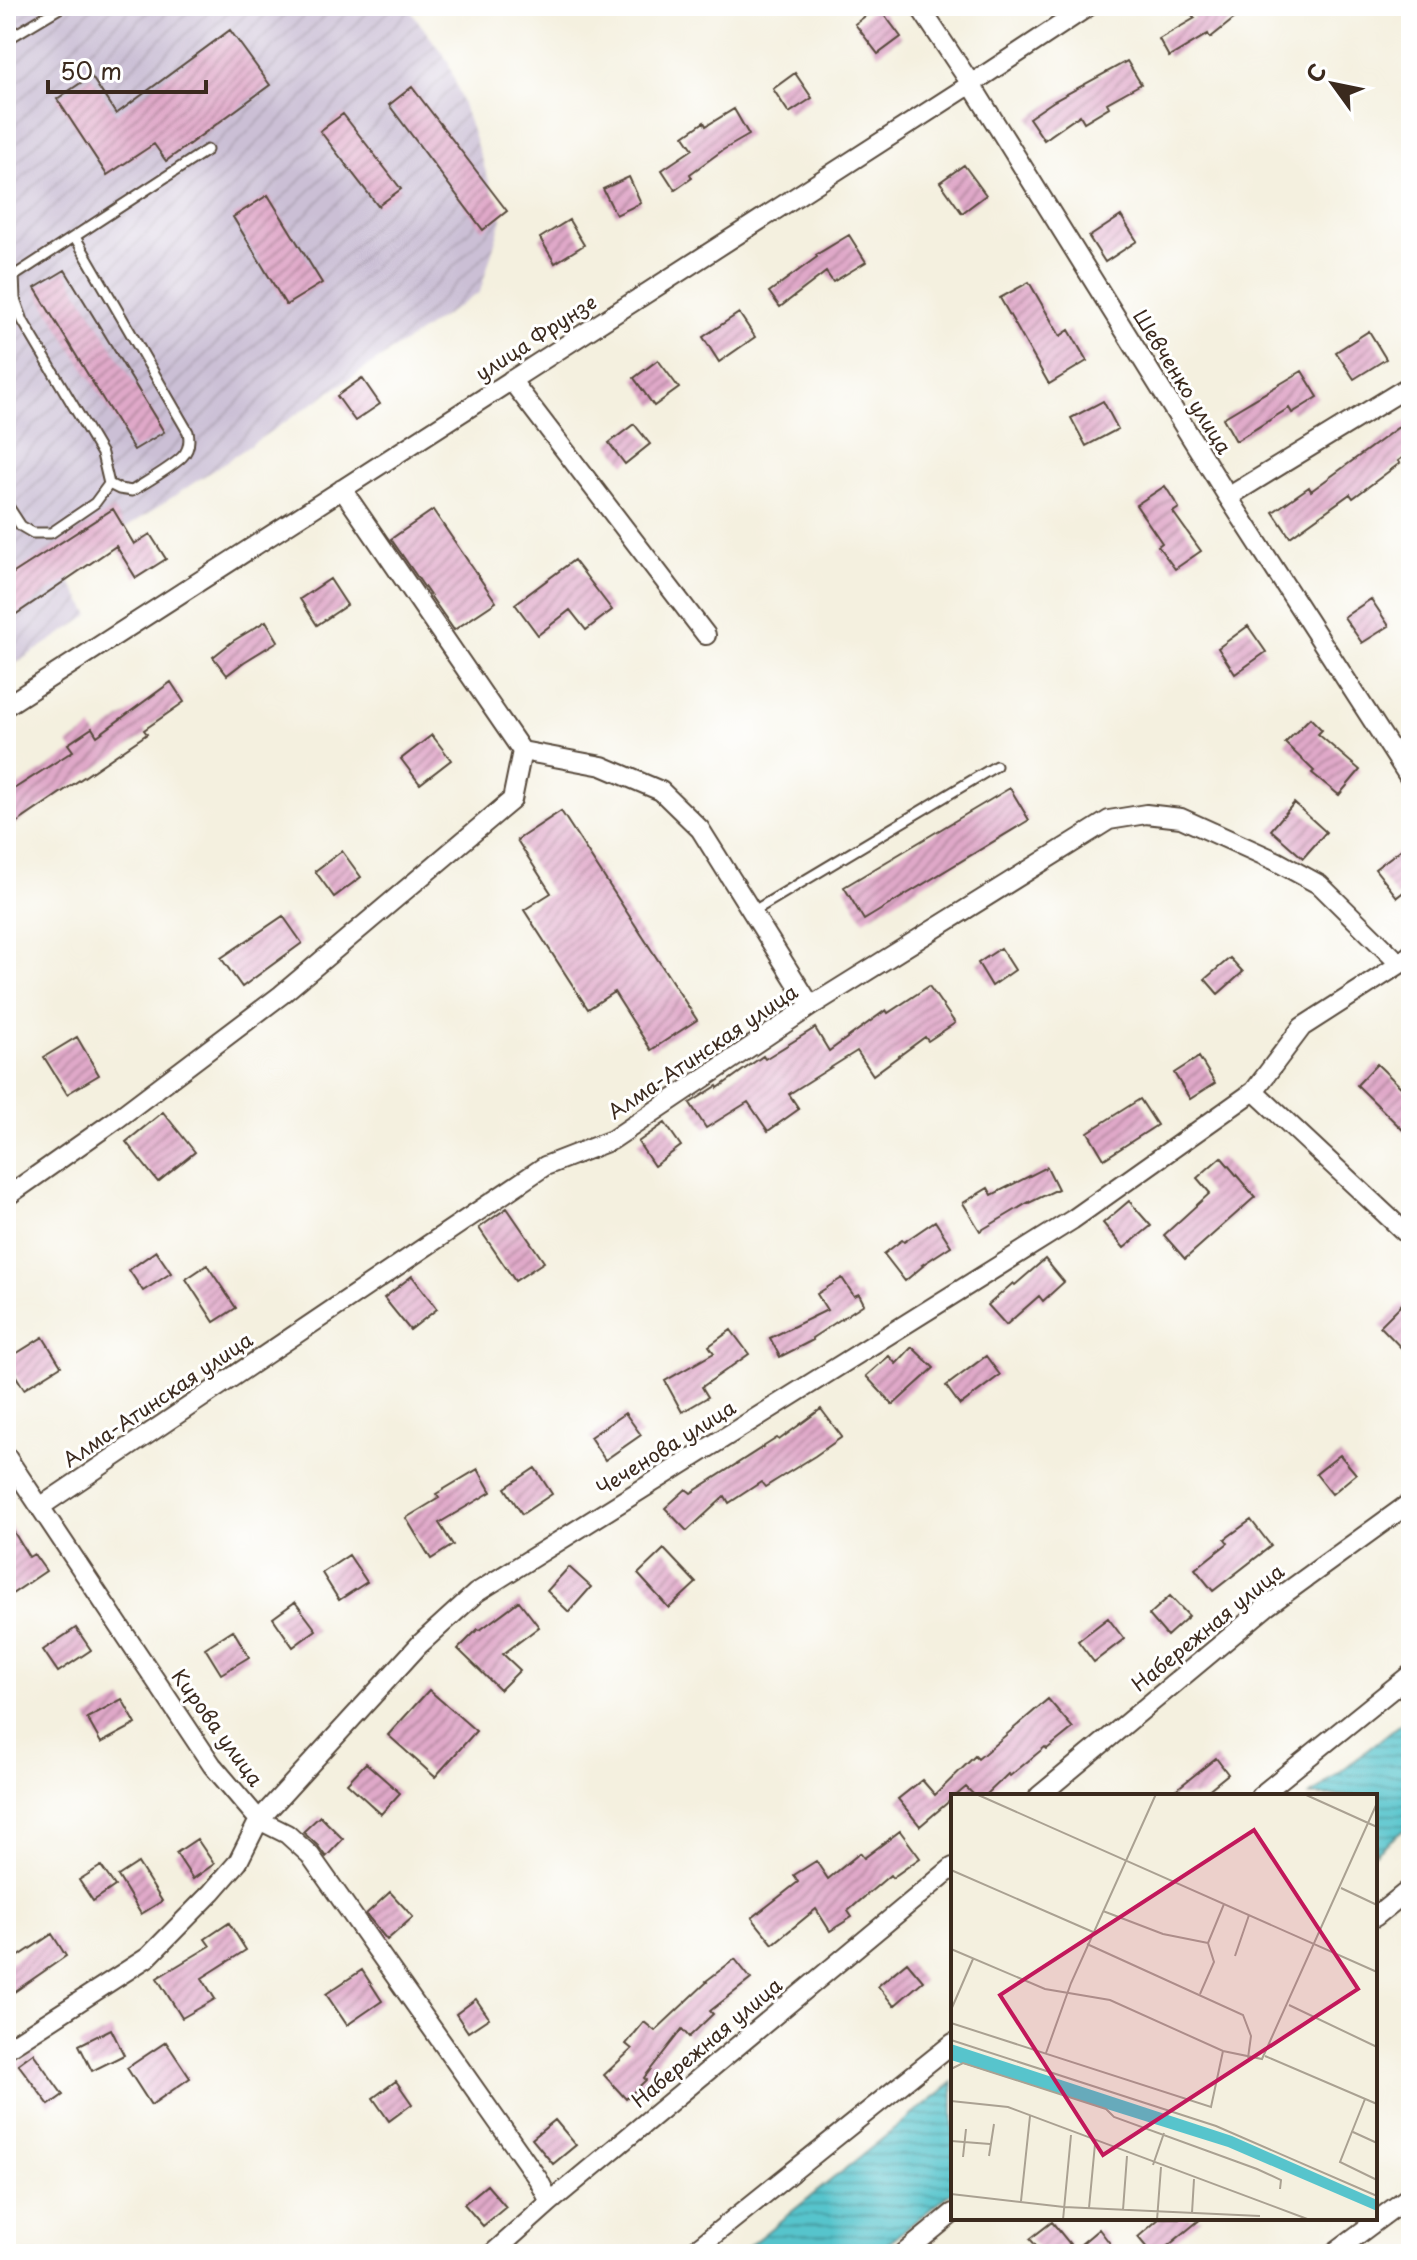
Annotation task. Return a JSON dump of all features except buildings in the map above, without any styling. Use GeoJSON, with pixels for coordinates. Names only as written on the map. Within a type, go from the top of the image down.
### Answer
{"type":"FeatureCollection","features":[{"type":"Feature","properties":{"kind":"street","name":"Шевченко улица"},"geometry":{"type":"LineString","coordinates":[[919,6],[971,84],[1228,497],[1411,780]]}},
{"type":"Feature","properties":{"kind":"street","name":"улица Фрунзе"},"geometry":{"type":"LineString","coordinates":[[6,706],[1089,6]]}},
{"type":"Feature","properties":{"kind":"street"},"geometry":{"type":"LineString","coordinates":[[511,380],[706,635]]}},
{"type":"Feature","properties":{"kind":"street"},"geometry":{"type":"LineString","coordinates":[[1228,497],[1411,385]]}},
{"type":"Feature","properties":{"kind":"street"},"geometry":{"type":"LineString","coordinates":[[342,489],[522,751],[602,766],[661,791],[700,829],[811,1006]]}},
{"type":"Feature","properties":{"kind":"street"},"geometry":{"type":"LineString","coordinates":[[6,1197],[117,1119],[281,995],[512,800],[522,751]]}},
{"type":"Feature","properties":{"kind":"street","name":"Алма-Атинская улица"},"geometry":{"type":"LineString","coordinates":[[40,1507],[545,1166],[612,1140],[811,1006],[1109,820],[1146,814],[1181,818],[1276,861],[1320,885],[1405,959]]}},
{"type":"Feature","properties":{"kind":"street","name":"Чеченова улица"},"geometry":{"type":"LineString","coordinates":[[6,2049],[148,1957],[238,1862],[259,1820],[420,1644],[476,1593],[1072,1220],[1254,1091],[1302,1027],[1405,959]]}},
{"type":"Feature","properties":{"kind":"street"},"geometry":{"type":"LineString","coordinates":[[1254,1091],[1411,1238]]}},
{"type":"Feature","properties":{"kind":"street","name":"Кирова улица"},"geometry":{"type":"LineString","coordinates":[[6,1456],[212,1765],[259,1820],[287,1834],[310,1855],[538,2179],[550,2202]]}},
{"type":"Feature","properties":{"kind":"street","name":"Набережная улица"},"geometry":{"type":"LineString","coordinates":[[1041,1794],[1266,1607],[1411,1502]]}},
{"type":"Feature","properties":{"kind":"street"},"geometry":{"type":"LineString","coordinates":[[1262,1794],[1411,1674]]}},
{"type":"Feature","properties":{"kind":"street","name":"Набережная улица"},"geometry":{"type":"LineString","coordinates":[[492,2254],[550,2202],[951,1869]]}},
{"type":"Feature","properties":{"kind":"street"},"geometry":{"type":"LineString","coordinates":[[1377,1915],[1411,1888]]}},
{"type":"Feature","properties":{"kind":"street"},"geometry":{"type":"LineString","coordinates":[[690,2254],[951,2045]]}},
{"type":"Feature","properties":{"kind":"street"},"geometry":{"type":"LineString","coordinates":[[1332,2254],[1411,2195]]}},
{"type":"Feature","properties":{"kind":"street"},"geometry":{"type":"LineString","coordinates":[[903,2254],[951,2215]]}},
{"type":"Feature","properties":{"kind":"lane"},"geometry":{"type":"LineString","coordinates":[[6,40],[63,6]]}},
{"type":"Feature","properties":{"kind":"lane"},"geometry":{"type":"LineString","coordinates":[[14,276],[207,150]]}},
{"type":"Feature","properties":{"kind":"lane"},"geometry":{"type":"LineString","coordinates":[[75,237],[188,432],[188,448],[183,457],[132,491],[109,484]]}},
{"type":"Feature","properties":{"kind":"lane"},"geometry":{"type":"LineString","coordinates":[[6,262],[14,276],[15,299],[23,321],[102,454],[109,484],[95,503],[51,533],[33,533],[21,526],[6,503]]}},
{"type":"Feature","properties":{"kind":"lane"},"geometry":{"type":"LineString","coordinates":[[752,912],[996,766]]}},
{"type":"Feature","properties":{"kind":"shaded area"},"geometry":{"type":"Polygon","coordinates":[[[6,6],[407,6],[448,61],[502,219],[480,292],[63,570],[90,615],[6,670],[6,6]]]}},
{"type":"Feature","properties":{"kind":"water"},"geometry":{"type":"Polygon","coordinates":[[[1411,1715],[1411,1824],[1377,1851],[1377,1794],[1312,1794],[1411,1715]]]}},
{"type":"Feature","properties":{"kind":"water"},"geometry":{"type":"Polygon","coordinates":[[[951,2084],[951,2193],[874,2254],[739,2254],[951,2084]]]}}]}
